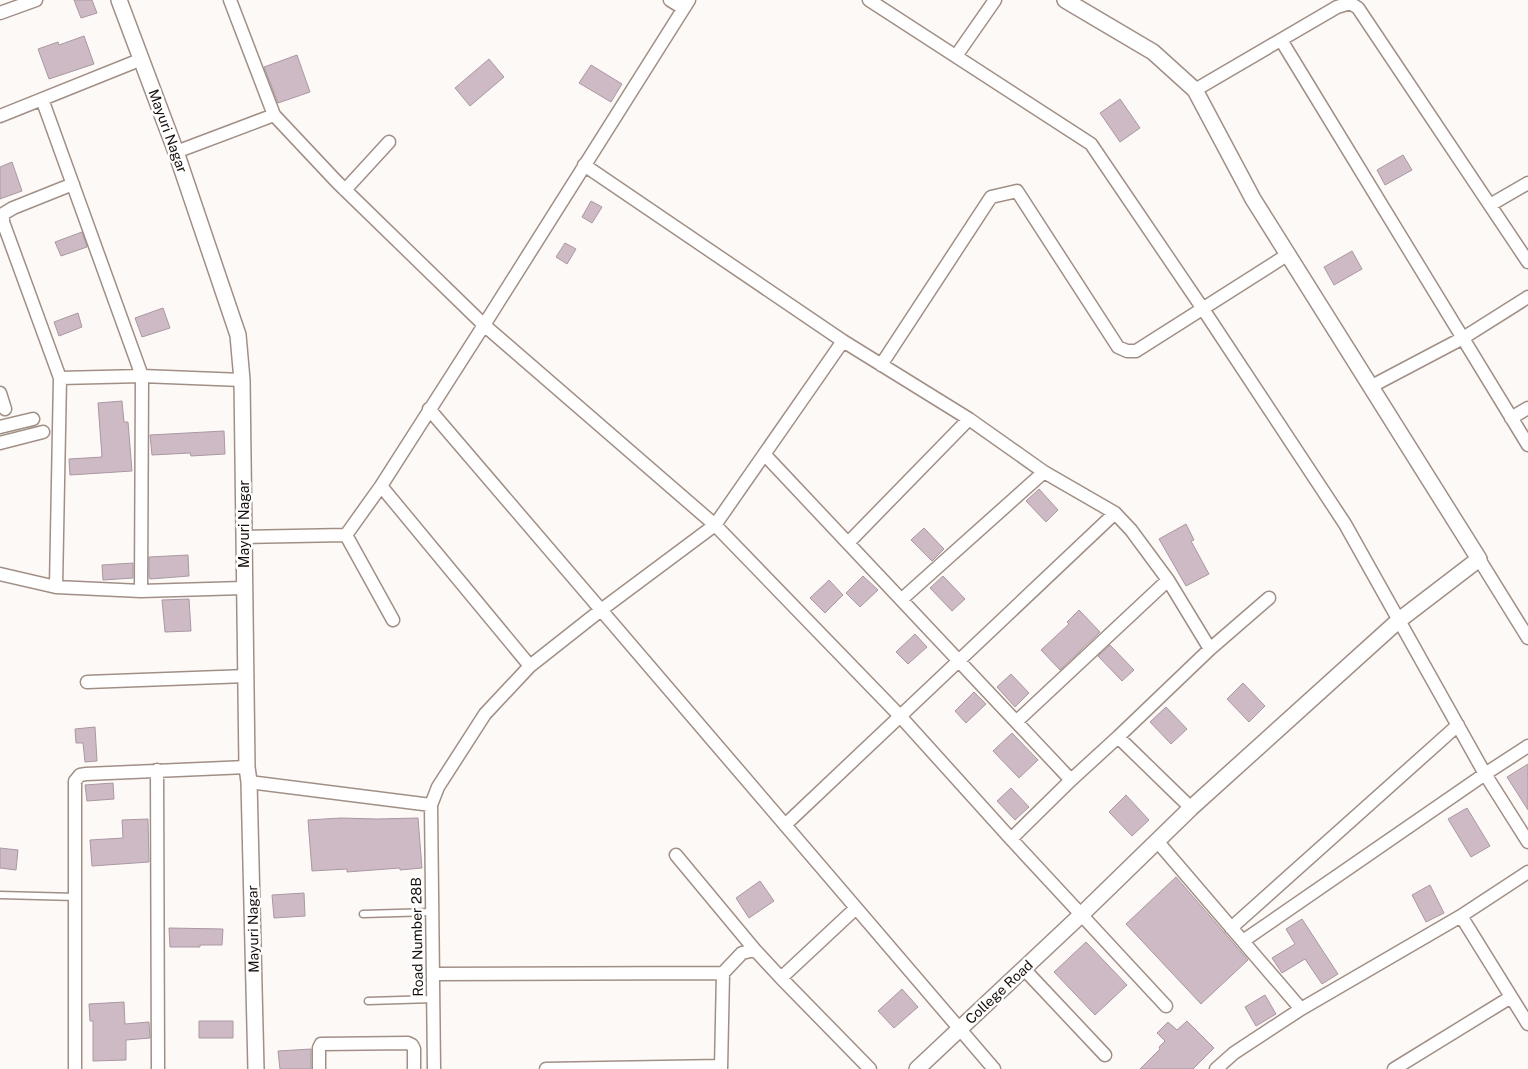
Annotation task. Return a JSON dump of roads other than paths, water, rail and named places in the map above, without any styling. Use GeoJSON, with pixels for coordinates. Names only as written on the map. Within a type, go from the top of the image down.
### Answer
{"type":"FeatureCollection","features":[{"type":"Feature","properties":{"kind":"street"},"geometry":{"type":"LineString","coordinates":[[0,13],[36,0]]}},
{"type":"Feature","properties":{"kind":"street","name":"Mayuri Nagar"},"geometry":{"type":"LineString","coordinates":[[119,0],[176,152],[238,335],[242,380],[245,537],[243,588],[247,676],[247,767],[249,782],[256,1069]]}},
{"type":"Feature","properties":{"kind":"street"},"geometry":{"type":"LineString","coordinates":[[230,0],[274,115],[345,190],[484,325],[716,526],[900,716],[1166,1006]]}},
{"type":"Feature","properties":{"kind":"street"},"geometry":{"type":"LineString","coordinates":[[346,535],[381,486],[686,4],[670,0]]}},
{"type":"Feature","properties":{"kind":"street"},"geometry":{"type":"LineString","coordinates":[[869,0],[1090,144],[1203,309],[1345,524],[1485,774],[1528,842]]}},
{"type":"Feature","properties":{"kind":"street"},"geometry":{"type":"LineString","coordinates":[[956,56],[995,0]]}},
{"type":"Feature","properties":{"kind":"street"},"geometry":{"type":"LineString","coordinates":[[1074,2],[1153,52],[1195,90],[1252,199],[1528,638]]}},
{"type":"Feature","properties":{"kind":"street"},"geometry":{"type":"LineString","coordinates":[[1195,90],[1337,7],[1350,3],[1358,8],[1528,262]]}},
{"type":"Feature","properties":{"kind":"street"},"geometry":{"type":"LineString","coordinates":[[1281,40],[1528,445]]}},
{"type":"Feature","properties":{"kind":"street"},"geometry":{"type":"LineString","coordinates":[[0,116],[142,60]]}},
{"type":"Feature","properties":{"kind":"street"},"geometry":{"type":"LineString","coordinates":[[42,99],[142,376],[141,591]]}},
{"type":"Feature","properties":{"kind":"street"},"geometry":{"type":"LineString","coordinates":[[176,152],[274,115]]}},
{"type":"Feature","properties":{"kind":"street"},"geometry":{"type":"LineString","coordinates":[[345,190],[389,142]]}},
{"type":"Feature","properties":{"kind":"street"},"geometry":{"type":"LineString","coordinates":[[584,165],[843,341],[969,419],[1044,472],[1115,513],[1132,530],[1168,580],[1210,649]]}},
{"type":"Feature","properties":{"kind":"street"},"geometry":{"type":"LineString","coordinates":[[56,587],[60,378],[3,222],[3,214],[12,208],[73,184]]}},
{"type":"Feature","properties":{"kind":"street"},"geometry":{"type":"LineString","coordinates":[[1490,205],[1528,184]]}},
{"type":"Feature","properties":{"kind":"street"},"geometry":{"type":"LineString","coordinates":[[881,365],[990,197],[1017,190],[1118,346],[1127,351],[1136,351],[1287,255]]}},
{"type":"Feature","properties":{"kind":"street"},"geometry":{"type":"LineString","coordinates":[[1370,387],[1462,338],[1528,297]]}},
{"type":"Feature","properties":{"kind":"street"},"geometry":{"type":"LineString","coordinates":[[249,782],[431,805],[438,787],[484,714],[530,666],[601,610],[716,526],[843,341]]}},
{"type":"Feature","properties":{"kind":"street"},"geometry":{"type":"LineString","coordinates":[[60,378],[142,376],[242,380]]}},
{"type":"Feature","properties":{"kind":"street"},"geometry":{"type":"LineString","coordinates":[[0,393],[5,409]]}},
{"type":"Feature","properties":{"kind":"street"},"geometry":{"type":"LineString","coordinates":[[1511,418],[1528,408]]}},
{"type":"Feature","properties":{"kind":"street"},"geometry":{"type":"LineString","coordinates":[[429,409],[994,1069]]}},
{"type":"Feature","properties":{"kind":"street"},"geometry":{"type":"LineString","coordinates":[[0,427],[33,419]]}},
{"type":"Feature","properties":{"kind":"street"},"geometry":{"type":"LineString","coordinates":[[848,542],[969,419]]}},
{"type":"Feature","properties":{"kind":"street"},"geometry":{"type":"LineString","coordinates":[[0,443],[43,432]]}},
{"type":"Feature","properties":{"kind":"street"},"geometry":{"type":"LineString","coordinates":[[765,455],[1071,780]]}},
{"type":"Feature","properties":{"kind":"street"},"geometry":{"type":"LineString","coordinates":[[902,599],[1044,472]]}},
{"type":"Feature","properties":{"kind":"street"},"geometry":{"type":"LineString","coordinates":[[381,486],[530,666]]}},
{"type":"Feature","properties":{"kind":"street"},"geometry":{"type":"LineString","coordinates":[[785,825],[1115,513]]}},
{"type":"Feature","properties":{"kind":"street"},"geometry":{"type":"LineString","coordinates":[[245,537],[346,535]]}},
{"type":"Feature","properties":{"kind":"street"},"geometry":{"type":"LineString","coordinates":[[346,535],[393,620]]}},
{"type":"Feature","properties":{"kind":"street","name":"College Road"},"geometry":{"type":"LineString","coordinates":[[917,1069],[1082,914],[1191,808],[1398,621],[1479,559]]}},
{"type":"Feature","properties":{"kind":"street"},"geometry":{"type":"LineString","coordinates":[[0,574],[56,587],[141,591],[243,588]]}},
{"type":"Feature","properties":{"kind":"street"},"geometry":{"type":"LineString","coordinates":[[1017,721],[1168,580]]}},
{"type":"Feature","properties":{"kind":"street"},"geometry":{"type":"LineString","coordinates":[[1011,839],[1210,649],[1269,598]]}},
{"type":"Feature","properties":{"kind":"street"},"geometry":{"type":"LineString","coordinates":[[88,682],[247,676]]}},
{"type":"Feature","properties":{"kind":"street"},"geometry":{"type":"LineString","coordinates":[[1231,928],[1458,725]]}},
{"type":"Feature","properties":{"kind":"street"},"geometry":{"type":"LineString","coordinates":[[1118,737],[1191,808]]}},
{"type":"Feature","properties":{"kind":"street"},"geometry":{"type":"LineString","coordinates":[[1242,940],[1528,746]]}},
{"type":"Feature","properties":{"kind":"street"},"geometry":{"type":"LineString","coordinates":[[75,1069],[75,781],[80,775],[86,774],[247,767]]}},
{"type":"Feature","properties":{"kind":"street"},"geometry":{"type":"LineString","coordinates":[[157,770],[158,1069]]}},
{"type":"Feature","properties":{"kind":"street","name":"Road Number 28B"},"geometry":{"type":"LineString","coordinates":[[431,805],[434,1069]]}},
{"type":"Feature","properties":{"kind":"street"},"geometry":{"type":"LineString","coordinates":[[1157,841],[1300,1009]]}},
{"type":"Feature","properties":{"kind":"street"},"geometry":{"type":"LineString","coordinates":[[676,855],[754,950],[870,1069]]}},
{"type":"Feature","properties":{"kind":"street"},"geometry":{"type":"LineString","coordinates":[[1216,1069],[1234,1053],[1300,1009],[1461,916],[1528,872]]}},
{"type":"Feature","properties":{"kind":"street"},"geometry":{"type":"LineString","coordinates":[[781,978],[856,908]]}},
{"type":"Feature","properties":{"kind":"street"},"geometry":{"type":"LineString","coordinates":[[1461,916],[1528,1024]]}},
{"type":"Feature","properties":{"kind":"street"},"geometry":{"type":"LineString","coordinates":[[546,1069],[721,1067],[723,973],[742,953],[754,950]]}},
{"type":"Feature","properties":{"kind":"street"},"geometry":{"type":"LineString","coordinates":[[1024,969],[1105,1055]]}},
{"type":"Feature","properties":{"kind":"street"},"geometry":{"type":"LineString","coordinates":[[433,974],[723,973]]}},
{"type":"Feature","properties":{"kind":"street"},"geometry":{"type":"LineString","coordinates":[[1394,1069],[1511,997]]}},
{"type":"Feature","properties":{"kind":"street"},"geometry":{"type":"LineString","coordinates":[[319,1069],[319,1048],[321,1044],[408,1043],[412,1044],[414,1049],[414,1069]]}},
{"type":"Feature","properties":{"kind":"lane"},"geometry":{"type":"LineString","coordinates":[[0,895],[76,897]]}},
{"type":"Feature","properties":{"kind":"lane"},"geometry":{"type":"LineString","coordinates":[[363,914],[431,912]]}},
{"type":"Feature","properties":{"kind":"lane"},"geometry":{"type":"LineString","coordinates":[[368,1001],[433,999]]}}]}
